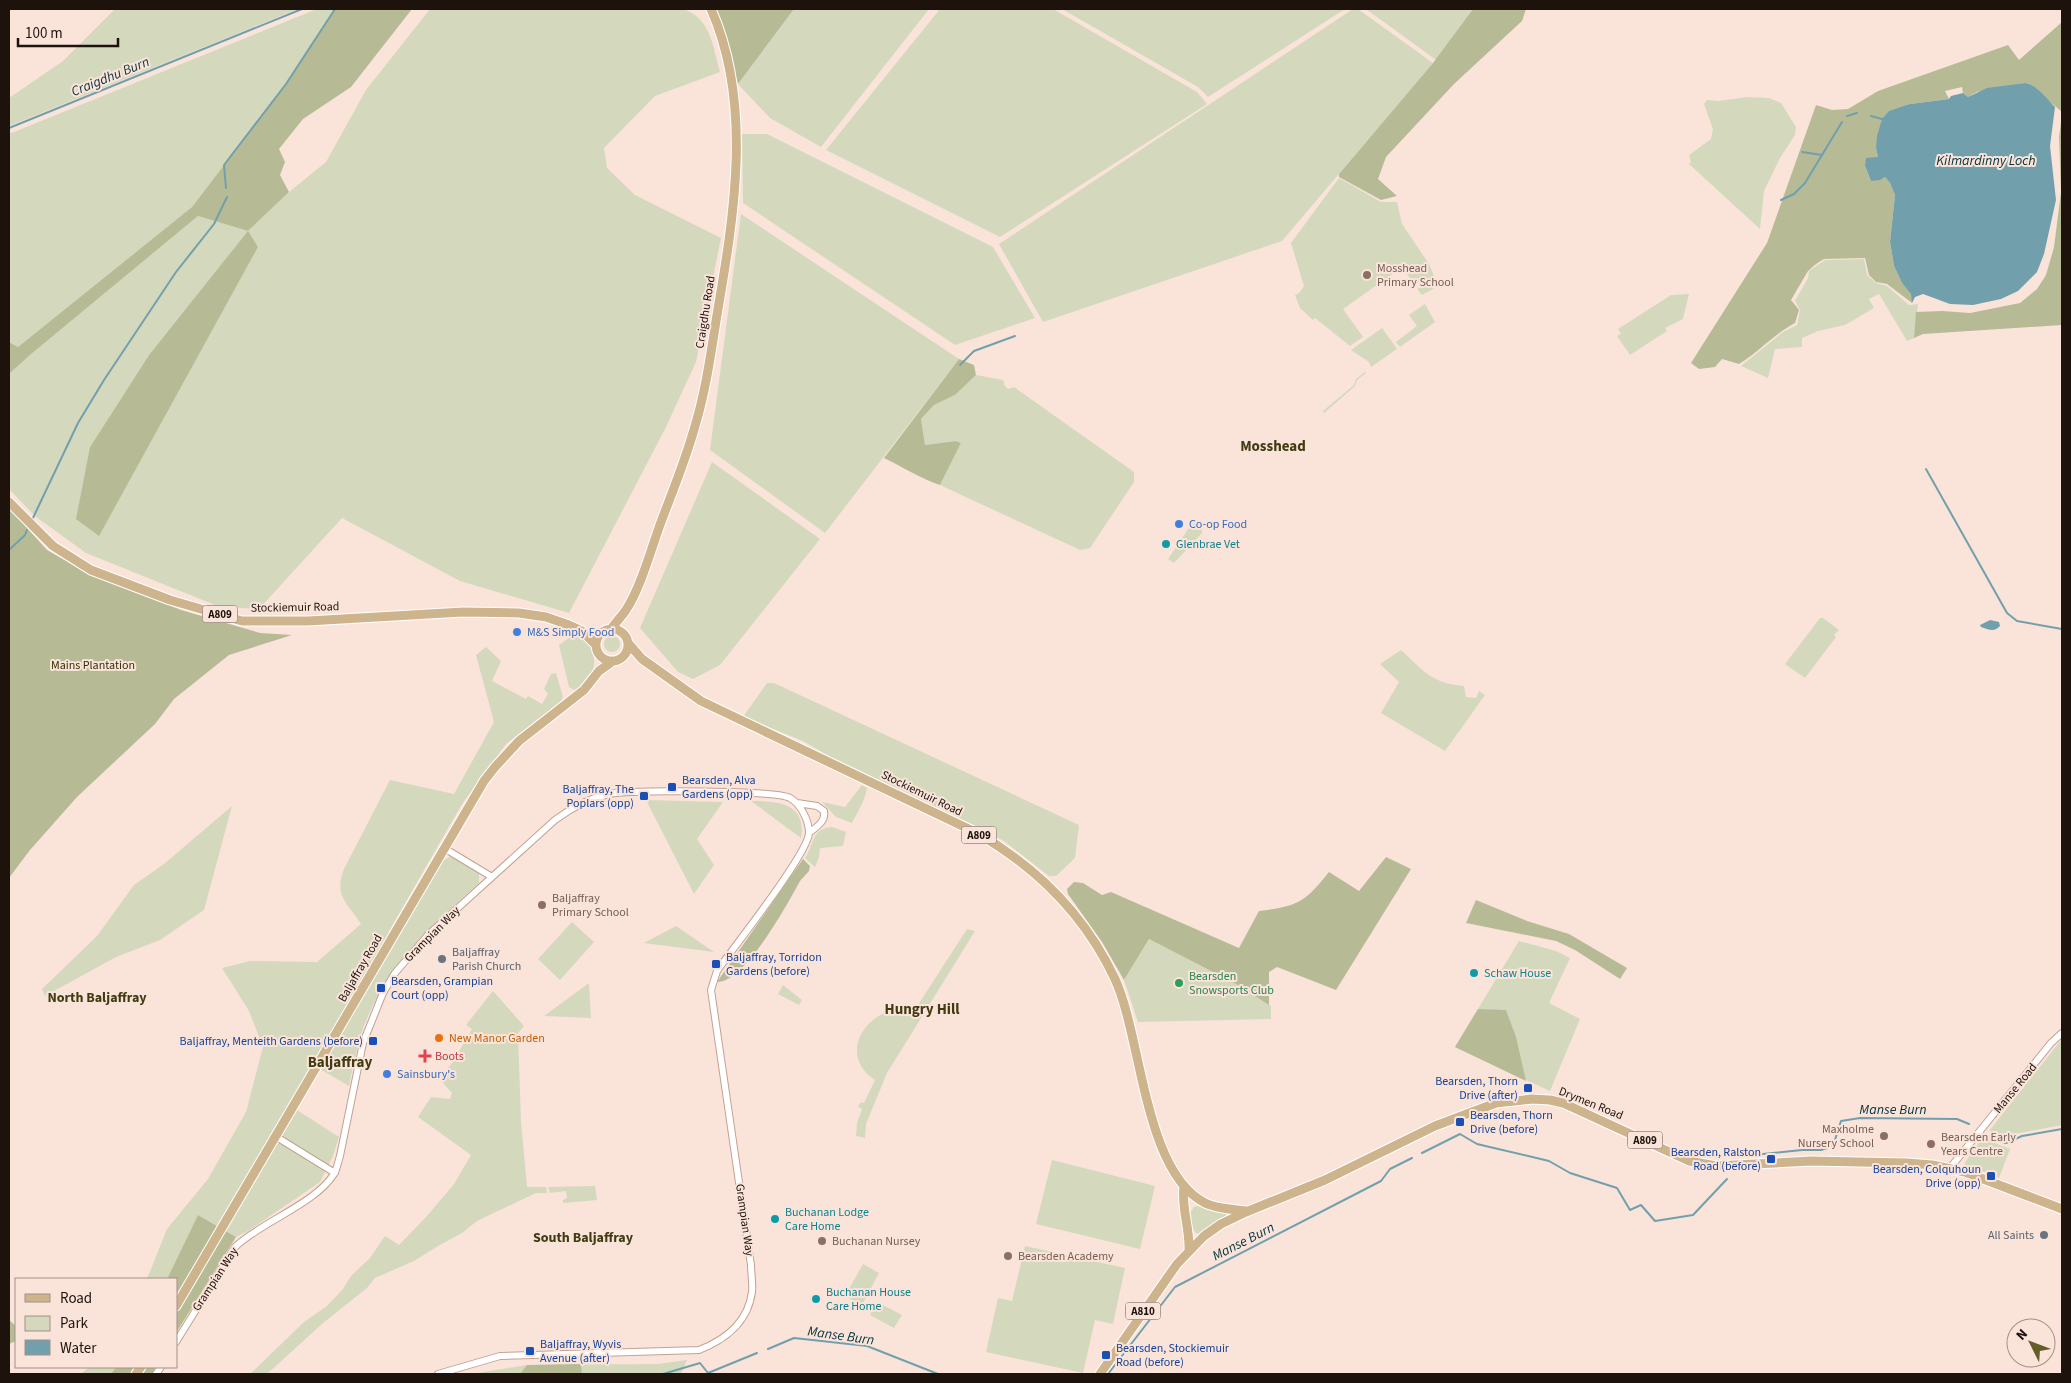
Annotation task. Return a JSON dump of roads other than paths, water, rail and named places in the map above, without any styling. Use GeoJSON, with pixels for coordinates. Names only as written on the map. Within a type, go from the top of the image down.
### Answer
{"type":"FeatureCollection","features":[{"type":"Feature","properties":{"kind":"main road","name":"Craigdhu Road"},"geometry":{"type":"LineString","coordinates":[[612,628],[626,610],[650,551],[696,424],[713,339],[732,222],[736,160],[733,86],[727,52],[711,9]]}},
{"type":"Feature","properties":{"kind":"main road","name":"Stockiemuir Road"},"geometry":{"type":"LineString","coordinates":[[9,502],[53,546],[91,570],[170,600],[242,621],[308,620],[463,612],[519,613],[546,617],[582,631],[601,632]]}},
{"type":"Feature","properties":{"kind":"main road","name":"Craigdhu Road"},"geometry":{"type":"LineString","coordinates":[[624,634],[626,610]]}},
{"type":"Feature","properties":{"kind":"main road"},"geometry":{"type":"LineString","coordinates":[[599,671],[598,654],[595,644],[601,632],[612,628],[624,634],[628,643],[628,649],[617,659]]}},
{"type":"Feature","properties":{"kind":"main road","name":"Stockiemuir Road"},"geometry":{"type":"LineString","coordinates":[[582,631],[595,644]]}},
{"type":"Feature","properties":{"kind":"main road","name":"Stockiemuir Road"},"geometry":{"type":"LineString","coordinates":[[628,643],[642,659],[700,701],[977,833],[1018,859],[1054,890],[1076,915],[1092,938],[1116,982],[1127,1014],[1149,1112],[1164,1152],[1184,1187]]}},
{"type":"Feature","properties":{"kind":"main road"},"geometry":{"type":"LineString","coordinates":[[598,654],[605,660],[642,659]]}},
{"type":"Feature","properties":{"kind":"main road","name":"Baljaffray Road"},"geometry":{"type":"LineString","coordinates":[[178,1303],[470,803],[495,767],[526,736],[584,690],[599,671],[617,659]]}},
{"type":"Feature","properties":{"kind":"main road","name":"Drymen Road"},"geometry":{"type":"LineString","coordinates":[[1246,1212],[1324,1180],[1435,1126],[1496,1103],[1519,1099],[1550,1100],[1563,1103],[1689,1161],[1716,1166],[1841,1161],[1907,1163],[1950,1168],[1972,1174],[2062,1209]]}},
{"type":"Feature","properties":{"kind":"main road"},"geometry":{"type":"LineString","coordinates":[[1184,1187],[1183,1196],[1188,1225],[1189,1250]]}},
{"type":"Feature","properties":{"kind":"main road","name":"A809"},"geometry":{"type":"LineString","coordinates":[[1184,1187],[1206,1203],[1219,1208],[1246,1212]]}},
{"type":"Feature","properties":{"kind":"main road","name":"A810"},"geometry":{"type":"LineString","coordinates":[[1100,1374],[1157,1291],[1189,1250],[1221,1224],[1246,1212]]}},
{"type":"Feature","properties":{"kind":"street","name":"Grampian Way"},"geometry":{"type":"LineString","coordinates":[[178,1339],[234,1247],[244,1238],[274,1221],[324,1187],[335,1173],[363,1043],[383,993],[395,974],[416,947],[562,814],[578,805],[608,794],[628,792],[778,794],[790,798],[797,803],[811,806]]}},
{"type":"Feature","properties":{"kind":"street"},"geometry":{"type":"LineString","coordinates":[[797,803],[806,818],[811,824],[818,824],[824,820],[824,811],[820,807],[811,806],[806,811],[806,818],[809,833]]}},
{"type":"Feature","properties":{"kind":"street","name":"Grampian Way"},"geometry":{"type":"LineString","coordinates":[[438,1374],[500,1356],[699,1350],[728,1335],[742,1319],[752,1292],[751,1265],[711,990],[717,971],[804,848],[809,833],[818,824]]}},
{"type":"Feature","properties":{"kind":"street"},"geometry":{"type":"LineString","coordinates":[[444,848],[492,877]]}},
{"type":"Feature","properties":{"kind":"street","name":"Manse Road"},"geometry":{"type":"LineString","coordinates":[[1950,1168],[2051,1043],[2062,1033]]}},
{"type":"Feature","properties":{"kind":"street"},"geometry":{"type":"LineString","coordinates":[[275,1136],[335,1173]]}},
{"type":"Feature","properties":{"kind":"water","name":"Kilmardinny Loch"},"geometry":{"type":"Polygon","coordinates":[[[2025,83],[2038,89],[2055,107],[2050,146],[2056,200],[2044,254],[2037,272],[2018,291],[2001,299],[1973,305],[1950,304],[1923,294],[1915,297],[1912,303],[1911,294],[1902,283],[1894,266],[1890,242],[1895,195],[1885,177],[1880,180],[1871,181],[1865,166],[1866,158],[1878,157],[1876,148],[1877,136],[1882,119],[1889,111],[1910,104],[1949,99],[1951,96],[1963,93],[1968,97],[1987,88],[2025,83]]]}},
{"type":"Feature","properties":{"kind":"water"},"geometry":{"type":"Polygon","coordinates":[[[1990,620],[1999,622],[2000,626],[1993,630],[1981,627],[1980,625],[1990,620]]]}},
{"type":"Feature","properties":{"kind":"waterway","name":"Craigdhu Burn"},"geometry":{"type":"LineString","coordinates":[[9,128],[302,9]]}},
{"type":"Feature","properties":{"kind":"waterway"},"geometry":{"type":"LineString","coordinates":[[226,188],[224,165],[286,84],[335,9]]}},
{"type":"Feature","properties":{"kind":"waterway"},"geometry":{"type":"LineString","coordinates":[[1847,116],[1857,113]]}},
{"type":"Feature","properties":{"kind":"waterway"},"geometry":{"type":"LineString","coordinates":[[1871,116],[1882,119]]}},
{"type":"Feature","properties":{"kind":"waterway"},"geometry":{"type":"LineString","coordinates":[[1781,200],[1794,194],[1805,183],[1842,122]]}},
{"type":"Feature","properties":{"kind":"waterway"},"geometry":{"type":"LineString","coordinates":[[1802,152],[1822,155]]}},
{"type":"Feature","properties":{"kind":"waterway"},"geometry":{"type":"LineString","coordinates":[[32,520],[78,423],[104,380],[176,272],[214,224],[227,197]]}},
{"type":"Feature","properties":{"kind":"waterway"},"geometry":{"type":"LineString","coordinates":[[960,365],[974,351],[1015,336]]}},
{"type":"Feature","properties":{"kind":"waterway"},"geometry":{"type":"LineString","coordinates":[[1926,469],[2007,613],[2017,621],[2062,629]]}},
{"type":"Feature","properties":{"kind":"waterway"},"geometry":{"type":"LineString","coordinates":[[9,550],[25,535],[27,530]]}},
{"type":"Feature","properties":{"kind":"waterway","name":"Manse Burn"},"geometry":{"type":"LineString","coordinates":[[1744,1156],[1821,1150],[1833,1146],[1841,1121],[1860,1118],[1957,1119],[1969,1124]]}},
{"type":"Feature","properties":{"kind":"waterway","name":"Manse Burn"},"geometry":{"type":"LineString","coordinates":[[1994,1139],[2006,1143],[2022,1136],[2062,1129]]}},
{"type":"Feature","properties":{"kind":"waterway","name":"Manse Burn"},"geometry":{"type":"LineString","coordinates":[[1422,1153],[1460,1134],[1477,1144],[1549,1161],[1570,1173],[1617,1188],[1630,1210],[1641,1205],[1655,1221],[1693,1215],[1727,1179]]}},
{"type":"Feature","properties":{"kind":"waterway","name":"Manse Burn"},"geometry":{"type":"LineString","coordinates":[[1108,1374],[1175,1287],[1381,1181],[1390,1169],[1412,1158]]}},
{"type":"Feature","properties":{"kind":"waterway","name":"Manse Burn"},"geometry":{"type":"LineString","coordinates":[[768,1349],[794,1338],[867,1346],[938,1374]]}},
{"type":"Feature","properties":{"kind":"waterway","name":"Manse Burn"},"geometry":{"type":"LineString","coordinates":[[663,1374],[700,1363],[708,1373],[757,1353]]}},
{"type":"Feature","properties":{"kind":"place","name":"Mosshead Primary School"},"geometry":{"type":"Point","coordinates":[1367,275]}},
{"type":"Feature","properties":{"kind":"place","name":"Co-op Food"},"geometry":{"type":"Point","coordinates":[1179,524]}},
{"type":"Feature","properties":{"kind":"place","name":"Glenbrae Vet"},"geometry":{"type":"Point","coordinates":[1166,544]}},
{"type":"Feature","properties":{"kind":"place","name":"M&S Simply Food"},"geometry":{"type":"Point","coordinates":[517,632]}},
{"type":"Feature","properties":{"kind":"place","name":"Bearsden, Alva Gardens (opp)"},"geometry":{"type":"Point","coordinates":[672,787]}},
{"type":"Feature","properties":{"kind":"place","name":"Baljaffray, The Poplars (opp)"},"geometry":{"type":"Point","coordinates":[644,796]}},
{"type":"Feature","properties":{"kind":"place","name":"Baljaffray Primary School"},"geometry":{"type":"Point","coordinates":[542,905]}},
{"type":"Feature","properties":{"kind":"place","name":"Baljaffray Parish Church"},"geometry":{"type":"Point","coordinates":[442,959]}},
{"type":"Feature","properties":{"kind":"place","name":"Baljaffray, Torridon Gardens (before)"},"geometry":{"type":"Point","coordinates":[716,964]}},
{"type":"Feature","properties":{"kind":"place","name":"Schaw House"},"geometry":{"type":"Point","coordinates":[1474,973]}},
{"type":"Feature","properties":{"kind":"place","name":"Bearsden Snowsports Club"},"geometry":{"type":"Point","coordinates":[1179,983]}},
{"type":"Feature","properties":{"kind":"place","name":"Bearsden, Grampian Court (opp)"},"geometry":{"type":"Point","coordinates":[381,988]}},
{"type":"Feature","properties":{"kind":"place","name":"New Manor Garden"},"geometry":{"type":"Point","coordinates":[439,1038]}},
{"type":"Feature","properties":{"kind":"place","name":"Baljaffray, Menteith Gardens (before)"},"geometry":{"type":"Point","coordinates":[373,1041]}},
{"type":"Feature","properties":{"kind":"place","name":"Boots"},"geometry":{"type":"Point","coordinates":[425,1056]}},
{"type":"Feature","properties":{"kind":"place","name":"Sainsbury's"},"geometry":{"type":"Point","coordinates":[387,1074]}},
{"type":"Feature","properties":{"kind":"place","name":"Bearsden, Thorn Drive (after)"},"geometry":{"type":"Point","coordinates":[1528,1088]}},
{"type":"Feature","properties":{"kind":"place","name":"Bearsden, Thorn Drive (before)"},"geometry":{"type":"Point","coordinates":[1460,1122]}},
{"type":"Feature","properties":{"kind":"place","name":"Maxholme Nursery School"},"geometry":{"type":"Point","coordinates":[1884,1136]}},
{"type":"Feature","properties":{"kind":"place","name":"Bearsden Early Years Centre"},"geometry":{"type":"Point","coordinates":[1931,1144]}},
{"type":"Feature","properties":{"kind":"place","name":"Bearsden, Ralston Road (before)"},"geometry":{"type":"Point","coordinates":[1771,1159]}},
{"type":"Feature","properties":{"kind":"place","name":"Bearsden, Colquhoun Drive (opp)"},"geometry":{"type":"Point","coordinates":[1991,1176]}},
{"type":"Feature","properties":{"kind":"place","name":"Buchanan Lodge Care Home"},"geometry":{"type":"Point","coordinates":[775,1219]}},
{"type":"Feature","properties":{"kind":"place","name":"All Saints"},"geometry":{"type":"Point","coordinates":[2044,1235]}},
{"type":"Feature","properties":{"kind":"place","name":"Buchanan Nursey"},"geometry":{"type":"Point","coordinates":[822,1241]}},
{"type":"Feature","properties":{"kind":"place","name":"Bearsden Academy"},"geometry":{"type":"Point","coordinates":[1008,1256]}},
{"type":"Feature","properties":{"kind":"place","name":"Buchanan House Care Home"},"geometry":{"type":"Point","coordinates":[816,1299]}},
{"type":"Feature","properties":{"kind":"place","name":"Baljaffray, Wyvis Avenue (after)"},"geometry":{"type":"Point","coordinates":[530,1351]}},
{"type":"Feature","properties":{"kind":"place","name":"Bearsden, Stockiemuir Road (before)"},"geometry":{"type":"Point","coordinates":[1106,1355]}},
{"type":"Feature","properties":{"kind":"district","name":"Mosshead"},"geometry":{"type":"Point","coordinates":[1273,446]}},
{"type":"Feature","properties":{"kind":"district","name":"North Baljaffray"},"geometry":{"type":"Point","coordinates":[97,997]}},
{"type":"Feature","properties":{"kind":"district","name":"Hungry Hill"},"geometry":{"type":"Point","coordinates":[922,1009]}},
{"type":"Feature","properties":{"kind":"district","name":"Baljaffray"},"geometry":{"type":"Point","coordinates":[340,1062]}},
{"type":"Feature","properties":{"kind":"district","name":"South Baljaffray"},"geometry":{"type":"Point","coordinates":[583,1237]}},
{"type":"Feature","properties":{"kind":"park label","name":"Mains Plantation"},"geometry":{"type":"Point","coordinates":[93,665]}}]}
